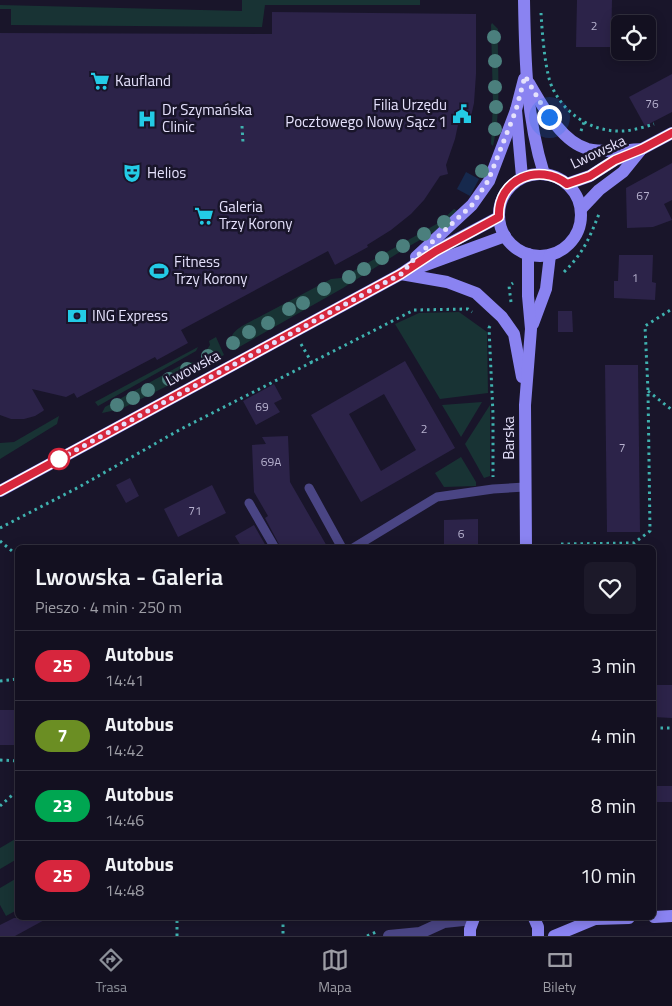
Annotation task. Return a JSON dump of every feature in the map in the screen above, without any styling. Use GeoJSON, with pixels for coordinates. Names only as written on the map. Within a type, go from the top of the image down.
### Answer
{"type":"FeatureCollection","features":[{"type":"Feature","properties":{"kind":"street"},"geometry":{"type":"LineString","coordinates":[[524,0],[525,76],[537,152],[544,174]]}},
{"type":"Feature","properties":{"kind":"street"},"geometry":{"type":"LineString","coordinates":[[401,274],[415,258],[472,205],[483,189],[492,172],[516,110],[525,76]]}},
{"type":"Feature","properties":{"kind":"street"},"geometry":{"type":"LineString","coordinates":[[525,76],[549,117],[575,144],[586,149],[608,152],[642,149]]}},
{"type":"Feature","properties":{"kind":"street"},"geometry":{"type":"LineString","coordinates":[[516,110],[522,177]]}},
{"type":"Feature","properties":{"kind":"street","name":"Lwowska"},"geometry":{"type":"LineString","coordinates":[[567,184],[590,176],[615,160],[642,149],[672,133]]}},
{"type":"Feature","properties":{"kind":"street","name":"Lwowska"},"geometry":{"type":"LineString","coordinates":[[581,209],[600,190],[623,172],[642,149]]}},
{"type":"Feature","properties":{"kind":"street"},"geometry":{"type":"LineString","coordinates":[[536,173],[544,174],[560,178],[577,196],[581,209],[581,222],[577,234],[569,244],[558,252],[533,256],[515,248],[505,236],[499,223],[500,203],[510,186],[522,177],[536,173]]}},
{"type":"Feature","properties":{"kind":"street","name":"Lwowska"},"geometry":{"type":"LineString","coordinates":[[0,491],[401,274],[436,251],[499,217]]}},
{"type":"Feature","properties":{"kind":"street","name":"Lwowska"},"geometry":{"type":"LineString","coordinates":[[401,274],[505,236]]}},
{"type":"Feature","properties":{"kind":"street","name":"Barska"},"geometry":{"type":"LineString","coordinates":[[526,545],[525,405],[531,329],[528,254]]}},
{"type":"Feature","properties":{"kind":"street","name":"Barska"},"geometry":{"type":"LineString","coordinates":[[531,329],[546,289],[550,254]]}},
{"type":"Feature","properties":{"kind":"street"},"geometry":{"type":"LineString","coordinates":[[401,274],[447,282],[476,293],[502,316],[514,334],[520,358],[525,405]]}},
{"type":"Feature","properties":{"kind":"street"},"geometry":{"type":"LineString","coordinates":[[656,916],[672,916]]}},
{"type":"Feature","properties":{"kind":"street"},"geometry":{"type":"LineString","coordinates":[[420,933],[444,922],[459,920]]}},
{"type":"Feature","properties":{"kind":"street"},"geometry":{"type":"LineString","coordinates":[[470,936],[473,920]]}},
{"type":"Feature","properties":{"kind":"street"},"geometry":{"type":"LineString","coordinates":[[535,920],[538,927],[538,936]]}},
{"type":"Feature","properties":{"kind":"street"},"geometry":{"type":"LineString","coordinates":[[554,936],[588,920]]}},
{"type":"Feature","properties":{"kind":"street"},"geometry":{"type":"LineString","coordinates":[[389,936],[420,933],[434,936]]}},
{"type":"Feature","properties":{"kind":"lane"},"geometry":{"type":"LineString","coordinates":[[358,545],[437,497],[493,488],[525,487]]}},
{"type":"Feature","properties":{"kind":"lane"},"geometry":{"type":"LineString","coordinates":[[309,488],[340,545]]}},
{"type":"Feature","properties":{"kind":"lane"},"geometry":{"type":"LineString","coordinates":[[249,503],[273,545]]}},
{"type":"Feature","properties":{"kind":"path"},"geometry":{"type":"LineString","coordinates":[[541,6],[542,33],[552,88],[570,113],[584,122],[603,130],[622,132],[658,124]]}},
{"type":"Feature","properties":{"kind":"path"},"geometry":{"type":"LineString","coordinates":[[242,126],[243,143]]}},
{"type":"Feature","properties":{"kind":"path"},"geometry":{"type":"LineString","coordinates":[[547,277],[557,278],[579,256],[591,234],[605,198],[600,190]]}},
{"type":"Feature","properties":{"kind":"path"},"geometry":{"type":"LineString","coordinates":[[493,488],[493,414],[489,328],[512,308],[509,286],[529,274]]}},
{"type":"Feature","properties":{"kind":"path"},"geometry":{"type":"LineString","coordinates":[[0,528],[79,487],[181,429],[414,310],[468,309],[476,314]]}},
{"type":"Feature","properties":{"kind":"path"},"geometry":{"type":"LineString","coordinates":[[561,544],[634,543],[650,531],[645,326],[672,309]]}},
{"type":"Feature","properties":{"kind":"path"},"geometry":{"type":"LineString","coordinates":[[483,320],[491,325]]}},
{"type":"Feature","properties":{"kind":"path"},"geometry":{"type":"LineString","coordinates":[[294,332],[312,363]]}},
{"type":"Feature","properties":{"kind":"path"},"geometry":{"type":"LineString","coordinates":[[648,391],[672,410]]}},
{"type":"Feature","properties":{"kind":"path"},"geometry":{"type":"LineString","coordinates":[[0,541],[15,554]]}},
{"type":"Feature","properties":{"kind":"path"},"geometry":{"type":"LineString","coordinates":[[0,681],[15,679]]}},
{"type":"Feature","properties":{"kind":"path"},"geometry":{"type":"LineString","coordinates":[[656,728],[672,728]]}},
{"type":"Feature","properties":{"kind":"path"},"geometry":{"type":"LineString","coordinates":[[0,760],[15,761]]}},
{"type":"Feature","properties":{"kind":"path"},"geometry":{"type":"LineString","coordinates":[[0,806],[15,793]]}},
{"type":"Feature","properties":{"kind":"path"},"geometry":{"type":"LineString","coordinates":[[177,920],[177,936]]}},
{"type":"Feature","properties":{"kind":"path"},"geometry":{"type":"LineString","coordinates":[[283,920],[283,936]]}},
{"type":"Feature","properties":{"kind":"green space"},"geometry":{"type":"Polygon","coordinates":[[[242,0],[420,0],[420,5],[265,5],[262,27],[11,25],[11,9],[0,9],[0,5],[242,11],[242,0]]]}},
{"type":"Feature","properties":{"kind":"green space"},"geometry":{"type":"Polygon","coordinates":[[[492,23],[498,29],[499,88],[496,132],[493,146],[491,144],[493,103],[492,23]]]}},
{"type":"Feature","properties":{"kind":"green space"},"geometry":{"type":"Polygon","coordinates":[[[454,209],[458,211],[439,229],[343,288],[234,350],[231,342],[232,336],[242,326],[331,279],[341,278],[440,222],[454,209]]]}},
{"type":"Feature","properties":{"kind":"green space"},"geometry":{"type":"Polygon","coordinates":[[[459,312],[487,332],[488,393],[440,399],[395,324],[419,313],[459,312]]]}},
{"type":"Feature","properties":{"kind":"green space"},"geometry":{"type":"Polygon","coordinates":[[[216,337],[224,355],[208,363],[205,362],[202,357],[210,345],[209,341],[216,337]]]}},
{"type":"Feature","properties":{"kind":"green space"},"geometry":{"type":"Polygon","coordinates":[[[198,347],[196,351],[98,406],[95,402],[198,347]]]}},
{"type":"Feature","properties":{"kind":"green space"},"geometry":{"type":"Polygon","coordinates":[[[185,363],[201,363],[203,367],[121,409],[102,413],[105,407],[185,363]]]}},
{"type":"Feature","properties":{"kind":"green space"},"geometry":{"type":"Polygon","coordinates":[[[482,402],[461,437],[442,405],[482,402]]]}},
{"type":"Feature","properties":{"kind":"green space"},"geometry":{"type":"Polygon","coordinates":[[[490,405],[490,476],[484,478],[465,444],[490,405]]]}},
{"type":"Feature","properties":{"kind":"green space"},"geometry":{"type":"Polygon","coordinates":[[[59,416],[57,424],[0,459],[0,443],[14,442],[59,416]]]}},
{"type":"Feature","properties":{"kind":"green space"},"geometry":{"type":"Polygon","coordinates":[[[461,457],[476,482],[476,486],[444,487],[435,473],[461,457]]]}},
{"type":"Feature","properties":{"kind":"green space"},"geometry":{"type":"Polygon","coordinates":[[[15,839],[15,860],[0,869],[0,848],[15,839]]]}},
{"type":"Feature","properties":{"kind":"green space"},"geometry":{"type":"Polygon","coordinates":[[[15,879],[15,911],[6,916],[0,905],[0,888],[15,879]]]}},
{"type":"Feature","properties":{"kind":"water"},"geometry":{"type":"Polygon","coordinates":[[[466,172],[479,179],[470,196],[457,189],[466,172]]]}},
{"type":"Feature","properties":{"kind":"building"},"geometry":{"type":"Polygon","coordinates":[[[577,0],[612,0],[611,47],[576,47],[577,0]]]}},
{"type":"Feature","properties":{"kind":"building","name":"Galeria Trzy Korony"},"geometry":{"type":"Polygon","coordinates":[[[272,12],[476,14],[474,103],[470,121],[459,120],[446,165],[448,174],[440,176],[424,200],[411,214],[391,230],[367,245],[368,247],[335,265],[328,251],[181,330],[188,343],[157,360],[155,357],[77,398],[74,393],[66,397],[32,389],[43,411],[35,416],[24,419],[11,419],[0,415],[0,33],[272,34],[272,12]]]}},
{"type":"Feature","properties":{"kind":"building"},"geometry":{"type":"Polygon","coordinates":[[[672,74],[672,112],[645,126],[629,97],[672,74]]]}},
{"type":"Feature","properties":{"kind":"building"},"geometry":{"type":"Polygon","coordinates":[[[672,163],[672,200],[664,204],[672,220],[653,227],[627,228],[626,188],[672,163]]]}},
{"type":"Feature","properties":{"kind":"building"},"geometry":{"type":"Polygon","coordinates":[[[619,255],[653,255],[652,282],[656,283],[655,300],[614,298],[614,281],[618,281],[619,255]]]}},
{"type":"Feature","properties":{"kind":"building"},"geometry":{"type":"Polygon","coordinates":[[[558,311],[572,311],[573,332],[558,332],[558,311]]]}},
{"type":"Feature","properties":{"kind":"building"},"geometry":{"type":"Polygon","coordinates":[[[405,361],[455,448],[361,502],[311,415],[405,361]],[[384,394],[349,414],[381,471],[416,450],[384,394]]]}},
{"type":"Feature","properties":{"kind":"building"},"geometry":{"type":"Polygon","coordinates":[[[605,365],[638,365],[640,532],[607,532],[605,365]]]}},
{"type":"Feature","properties":{"kind":"building"},"geometry":{"type":"Polygon","coordinates":[[[274,384],[282,399],[274,403],[280,412],[256,425],[243,401],[274,384]]]}},
{"type":"Feature","properties":{"kind":"building"},"geometry":{"type":"Polygon","coordinates":[[[288,436],[290,482],[326,545],[279,545],[265,518],[268,516],[254,492],[252,445],[266,444],[262,437],[288,436]]]}},
{"type":"Feature","properties":{"kind":"building"},"geometry":{"type":"Polygon","coordinates":[[[130,478],[139,496],[126,503],[116,485],[130,478]]]}},
{"type":"Feature","properties":{"kind":"building"},"geometry":{"type":"Polygon","coordinates":[[[212,485],[226,513],[178,537],[164,509],[212,485]]]}},
{"type":"Feature","properties":{"kind":"building"},"geometry":{"type":"Polygon","coordinates":[[[478,519],[478,545],[444,545],[444,520],[478,519]]]}},
{"type":"Feature","properties":{"kind":"building"},"geometry":{"type":"Polygon","coordinates":[[[254,525],[265,545],[240,545],[235,536],[254,525]]]}},
{"type":"Feature","properties":{"kind":"building"},"geometry":{"type":"Polygon","coordinates":[[[656,685],[672,685],[672,718],[656,717],[656,685]]]}},
{"type":"Feature","properties":{"kind":"building"},"geometry":{"type":"Polygon","coordinates":[[[0,710],[15,710],[15,745],[0,745],[0,710]]]}},
{"type":"Feature","properties":{"kind":"building"},"geometry":{"type":"Polygon","coordinates":[[[656,786],[672,786],[672,802],[656,802],[656,786]]]}},
{"type":"Feature","properties":{"kind":"building"},"geometry":{"type":"Polygon","coordinates":[[[14,918],[15,920],[44,920],[15,936],[0,936],[0,925],[14,918]]]}},
{"type":"Feature","properties":{"kind":"bus line","name":"25"},"geometry":{"type":"LineString","coordinates":[[0,491],[401,274],[436,251],[499,217],[500,203],[504,194],[517,180],[536,173],[560,178],[567,184],[590,176],[615,160],[642,149],[672,133]]}},
{"type":"Feature","properties":{"kind":"place","name":"Kaufland"},"geometry":{"type":"Point","coordinates":[100,81]}},
{"type":"Feature","properties":{"kind":"place","name":"Filia Urzędu Pocztowego Nowy Sącz 1"},"geometry":{"type":"Point","coordinates":[462,114]}},
{"type":"Feature","properties":{"kind":"place","name":"Dr Szymańska Clinic"},"geometry":{"type":"Point","coordinates":[147,119]}},
{"type":"Feature","properties":{"kind":"place","name":"Helios"},"geometry":{"type":"Point","coordinates":[132,173]}},
{"type":"Feature","properties":{"kind":"place","name":"Galeria Trzy Korony"},"geometry":{"type":"Point","coordinates":[204,216]}},
{"type":"Feature","properties":{"kind":"place","name":"Fitness Trzy Korony"},"geometry":{"type":"Point","coordinates":[159,271]}},
{"type":"Feature","properties":{"kind":"place","name":"ING Express"},"geometry":{"type":"Point","coordinates":[77,316]}},
{"type":"Feature","properties":{"kind":"route"},"geometry":{"type":"LineString","coordinates":[[59,459],[52,463],[401,274],[415,258],[472,205],[488,181],[500,155],[516,110],[516,104],[525,76],[549,117]]}}]}
